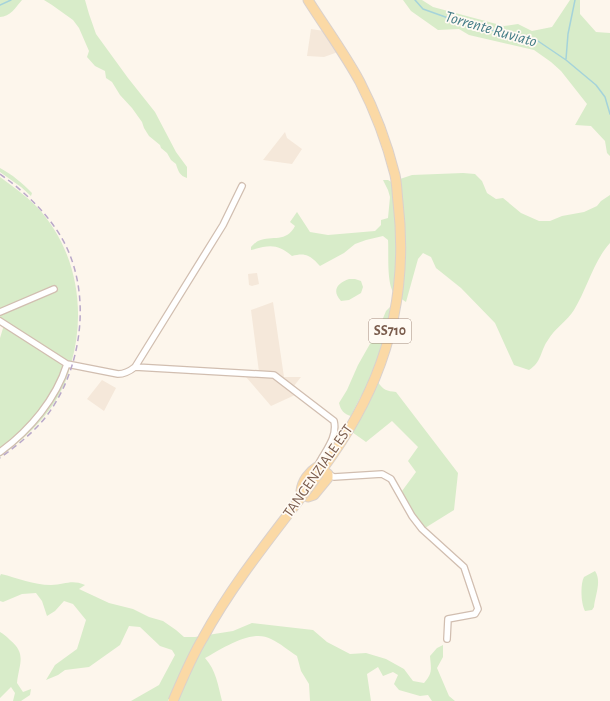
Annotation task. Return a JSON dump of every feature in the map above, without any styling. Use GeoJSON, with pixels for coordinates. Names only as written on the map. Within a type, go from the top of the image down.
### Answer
{"type":"FeatureCollection","features":[{"type":"Feature","properties":{"kind":"main road","name":"TANGENZIALE EST"},"geometry":{"type":"LineString","coordinates":[[173,701],[200,643],[224,604],[250,565],[322,470],[346,435],[375,378],[392,325],[399,283],[401,242],[400,216],[395,177],[383,137],[360,82],[308,0]]}},
{"type":"Feature","properties":{"kind":"street"},"geometry":{"type":"LineString","coordinates":[[0,321],[67,364],[123,374],[134,367],[223,225],[242,186]]}},
{"type":"Feature","properties":{"kind":"street"},"geometry":{"type":"LineString","coordinates":[[0,312],[54,289]]}},
{"type":"Feature","properties":{"kind":"street"},"geometry":{"type":"LineString","coordinates":[[0,452],[14,441],[42,411],[62,378],[67,364]]}},
{"type":"Feature","properties":{"kind":"street"},"geometry":{"type":"LineString","coordinates":[[134,367],[274,375],[334,421],[335,426],[332,439],[322,470],[334,477],[382,474],[391,479],[412,516],[422,529],[464,567],[478,610],[475,614],[448,619],[447,639]]}},
{"type":"Feature","properties":{"kind":"shaded area"},"geometry":{"type":"Polygon","coordinates":[[[311,29],[324,31],[338,52],[324,57],[307,56],[311,29]]]}},
{"type":"Feature","properties":{"kind":"shaded area"},"geometry":{"type":"Polygon","coordinates":[[[285,132],[287,138],[302,149],[292,164],[263,160],[285,132]]]}},
{"type":"Feature","properties":{"kind":"shaded area"},"geometry":{"type":"Polygon","coordinates":[[[257,273],[259,284],[252,286],[249,285],[248,274],[257,273]]]}},
{"type":"Feature","properties":{"kind":"shaded area"},"geometry":{"type":"Polygon","coordinates":[[[273,302],[284,377],[301,377],[290,391],[295,395],[271,406],[246,377],[259,372],[251,310],[273,302]]]}},
{"type":"Feature","properties":{"kind":"shaded area"},"geometry":{"type":"Polygon","coordinates":[[[102,380],[116,388],[104,411],[87,399],[102,380]]]}},
{"type":"Feature","properties":{"kind":"green space"},"geometry":{"type":"Polygon","coordinates":[[[0,0],[22,0],[10,13],[4,17],[0,17],[0,0]]]}},
{"type":"Feature","properties":{"kind":"green space"},"geometry":{"type":"Polygon","coordinates":[[[44,0],[85,0],[96,34],[155,112],[176,152],[187,167],[187,178],[181,175],[176,164],[171,160],[167,153],[149,136],[142,122],[132,108],[120,95],[112,82],[106,78],[105,71],[95,66],[87,57],[89,51],[79,28],[73,20],[44,0]]]}},
{"type":"Feature","properties":{"kind":"green space"},"geometry":{"type":"Polygon","coordinates":[[[403,0],[422,0],[433,7],[504,26],[518,24],[532,31],[552,27],[570,0],[580,0],[580,14],[596,32],[610,33],[610,156],[607,153],[605,141],[591,126],[575,125],[587,104],[561,71],[551,62],[534,50],[469,35],[459,29],[438,30],[411,11],[403,0]]]}},
{"type":"Feature","properties":{"kind":"green space"},"geometry":{"type":"Polygon","coordinates":[[[0,168],[25,186],[32,193],[31,196],[0,172],[0,168]]]}},
{"type":"Feature","properties":{"kind":"green space"},"geometry":{"type":"Polygon","coordinates":[[[475,174],[482,181],[487,193],[496,199],[503,198],[521,213],[539,221],[550,221],[562,216],[584,212],[597,206],[601,201],[610,195],[610,243],[599,259],[574,310],[557,328],[545,344],[539,360],[529,370],[514,365],[495,323],[461,288],[436,268],[431,257],[423,253],[418,259],[406,302],[400,298],[400,179],[412,175],[475,174]]]}},
{"type":"Feature","properties":{"kind":"green space"},"geometry":{"type":"Polygon","coordinates":[[[0,177],[36,206],[50,223],[61,241],[69,260],[78,301],[76,343],[71,364],[0,320],[0,177]]]}},
{"type":"Feature","properties":{"kind":"green space"},"geometry":{"type":"Polygon","coordinates":[[[383,180],[388,180],[393,183],[398,242],[395,294],[392,290],[389,277],[388,240],[383,236],[355,244],[344,253],[320,266],[308,256],[301,254],[292,256],[282,249],[273,246],[251,250],[251,247],[258,241],[288,235],[295,226],[290,222],[297,212],[310,232],[328,235],[375,231],[381,225],[381,220],[388,218],[390,197],[383,180]]]}},
{"type":"Feature","properties":{"kind":"green space"},"geometry":{"type":"Polygon","coordinates":[[[349,279],[361,281],[363,287],[361,293],[349,300],[341,301],[336,293],[337,287],[349,279]]]}},
{"type":"Feature","properties":{"kind":"green space"},"geometry":{"type":"Polygon","coordinates":[[[390,307],[388,325],[370,381],[351,416],[342,410],[339,403],[379,328],[386,311],[390,307]]]}},
{"type":"Feature","properties":{"kind":"green space"},"geometry":{"type":"Polygon","coordinates":[[[4,325],[70,367],[66,381],[52,406],[43,418],[22,439],[0,457],[0,338],[4,325]]]}},
{"type":"Feature","properties":{"kind":"green space"},"geometry":{"type":"Polygon","coordinates":[[[378,382],[386,390],[396,392],[458,473],[454,510],[425,528],[411,512],[402,491],[416,472],[408,461],[418,447],[392,421],[366,442],[352,432],[378,382]]]}},
{"type":"Feature","properties":{"kind":"green space"},"geometry":{"type":"Polygon","coordinates":[[[595,571],[598,584],[594,607],[592,610],[585,611],[582,594],[583,580],[584,577],[595,571]]]}},
{"type":"Feature","properties":{"kind":"green space"},"geometry":{"type":"Polygon","coordinates":[[[1,574],[44,585],[56,585],[72,582],[80,583],[85,585],[79,589],[109,603],[133,609],[149,617],[163,621],[184,637],[195,637],[233,631],[252,623],[313,630],[327,642],[350,654],[366,653],[386,659],[404,669],[413,681],[424,683],[430,673],[430,656],[437,648],[443,645],[443,657],[437,668],[449,696],[455,701],[432,701],[428,695],[420,696],[399,690],[394,684],[398,675],[393,672],[383,676],[378,667],[367,674],[371,701],[310,701],[309,684],[301,671],[297,656],[271,639],[263,636],[255,636],[237,641],[205,658],[214,673],[222,701],[172,701],[171,694],[168,701],[131,701],[159,685],[175,655],[172,650],[160,646],[140,627],[129,626],[120,645],[89,667],[65,670],[46,680],[55,665],[77,649],[86,620],[73,604],[64,601],[55,611],[47,616],[42,601],[36,593],[22,594],[3,602],[0,601],[1,574]]]}},
{"type":"Feature","properties":{"kind":"green space"},"geometry":{"type":"Polygon","coordinates":[[[0,632],[19,650],[21,660],[17,683],[23,692],[31,689],[30,695],[21,701],[13,701],[15,693],[11,687],[0,698],[0,632]]]}},
{"type":"Feature","properties":{"kind":"waterway"},"geometry":{"type":"LineString","coordinates":[[0,5],[11,0]]}},
{"type":"Feature","properties":{"kind":"waterway","name":"Torrente Ruviato"},"geometry":{"type":"LineString","coordinates":[[415,0],[423,9],[451,19],[495,31],[535,39],[566,60],[596,85],[605,97],[610,114]]}},
{"type":"Feature","properties":{"kind":"waterway"},"geometry":{"type":"LineString","coordinates":[[566,59],[568,34],[575,0]]}},
{"type":"Feature","properties":{"kind":"railway"},"geometry":{"type":"LineString","coordinates":[[0,174],[31,199],[56,229],[68,251],[76,274],[80,299],[80,325],[76,350],[69,375],[59,397],[45,418],[35,429],[0,458]]}}]}
